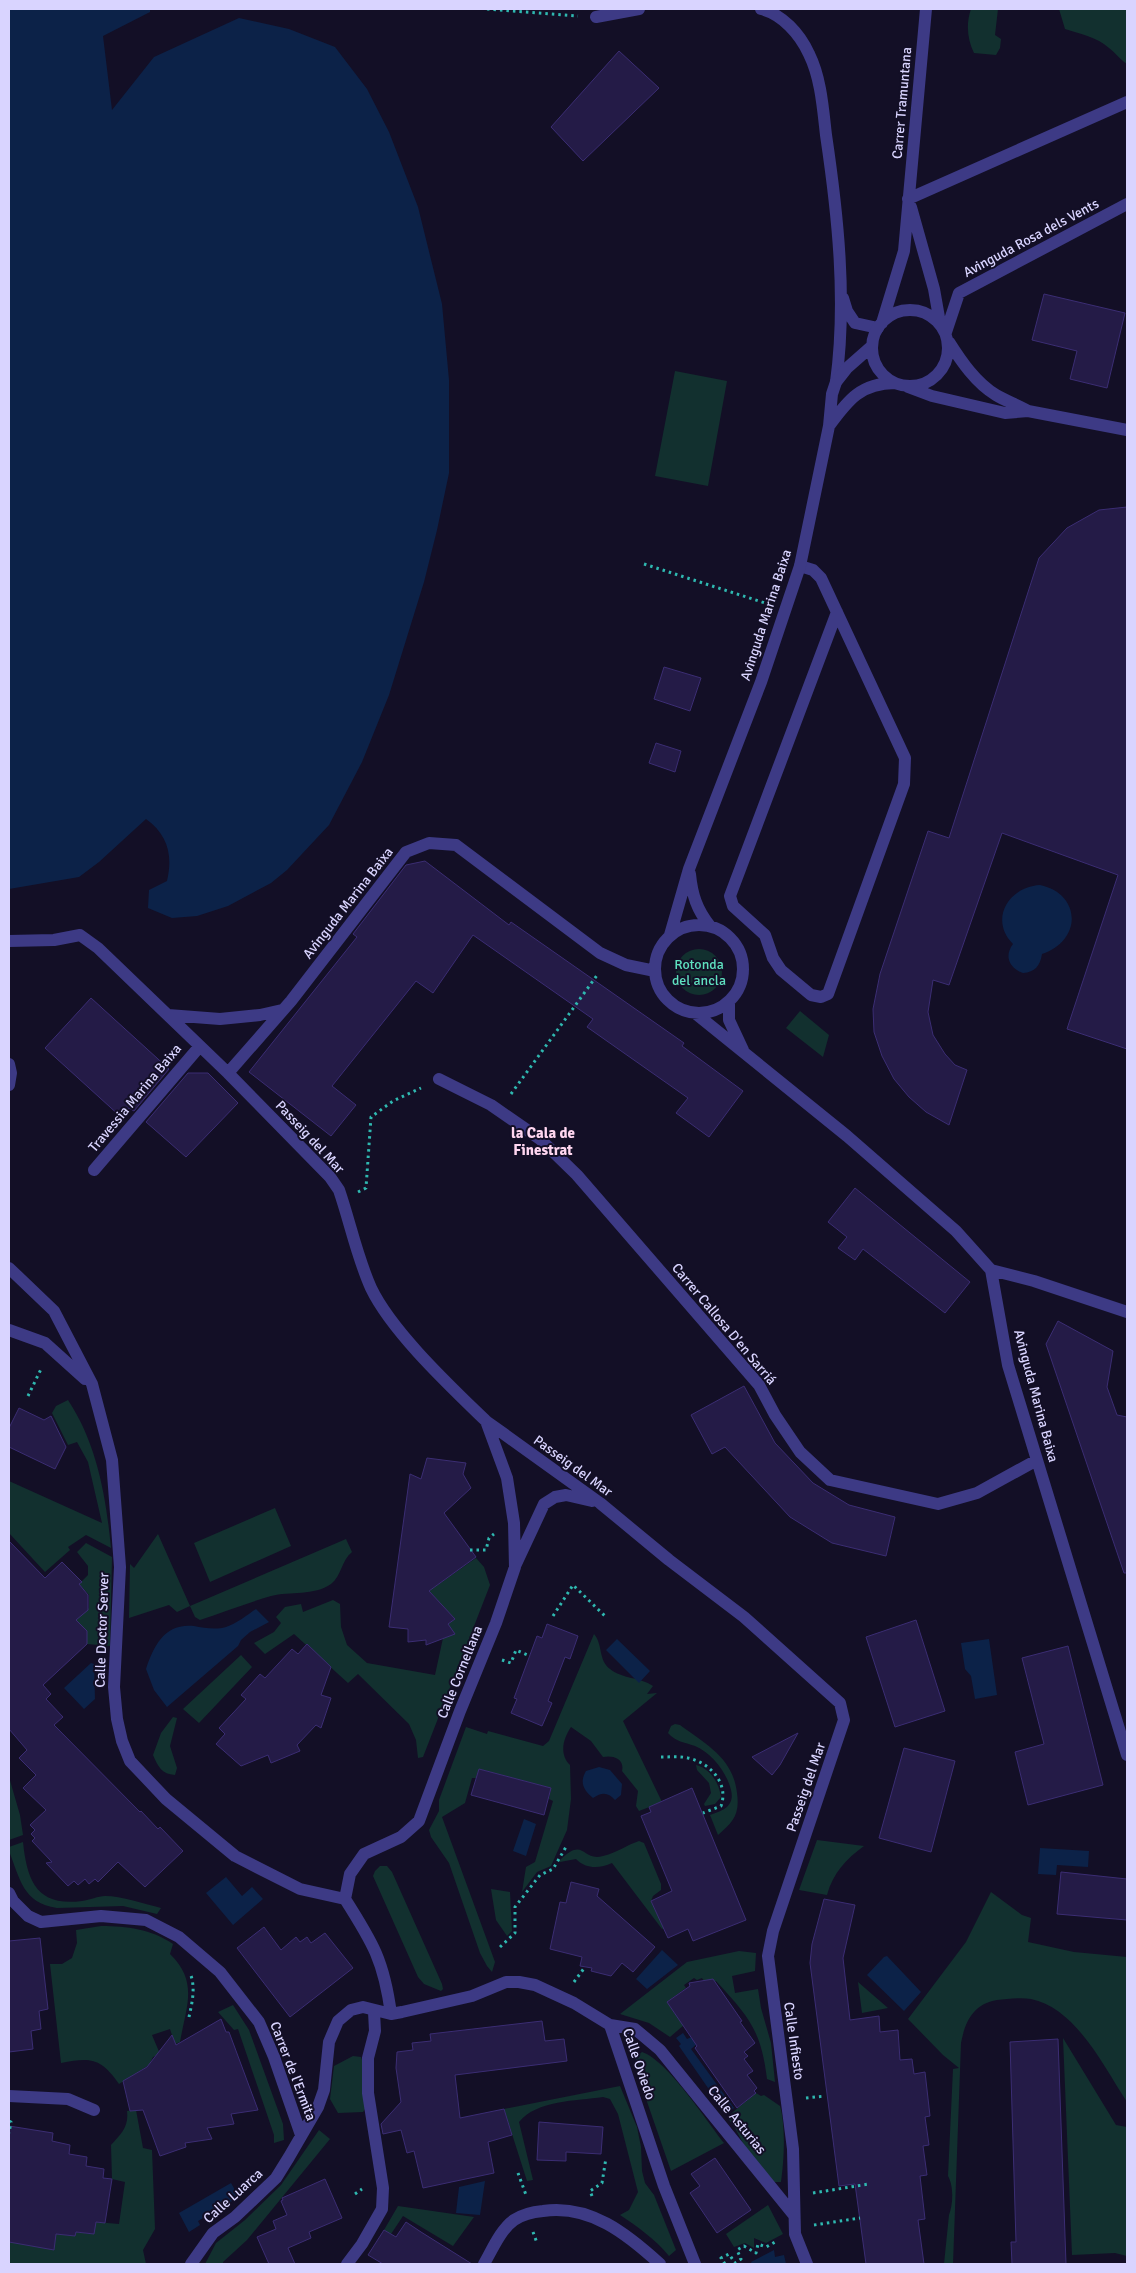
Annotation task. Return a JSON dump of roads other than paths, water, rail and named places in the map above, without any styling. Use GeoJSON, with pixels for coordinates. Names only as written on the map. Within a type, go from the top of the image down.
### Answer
{"type":"FeatureCollection","features":[{"type":"Feature","properties":{"kind":"street"},"geometry":{"type":"LineString","coordinates":[[596,17],[639,9]]}},
{"type":"Feature","properties":{"kind":"street"},"geometry":{"type":"LineString","coordinates":[[760,9],[769,11],[790,24],[809,54],[820,90],[835,200],[840,289],[840,354],[836,382]]}},
{"type":"Feature","properties":{"kind":"street","name":"Carrer Tramuntana"},"geometry":{"type":"LineString","coordinates":[[880,325],[904,251],[926,9]]}},
{"type":"Feature","properties":{"kind":"street"},"geometry":{"type":"LineString","coordinates":[[908,199],[1127,102]]}},
{"type":"Feature","properties":{"kind":"street","name":"Carrer Tramuntana"},"geometry":{"type":"LineString","coordinates":[[908,199],[945,332]]}},
{"type":"Feature","properties":{"kind":"street","name":"Avinguda Rosa dels Vents"},"geometry":{"type":"LineString","coordinates":[[945,332],[959,293],[1127,204]]}},
{"type":"Feature","properties":{"kind":"street"},"geometry":{"type":"LineString","coordinates":[[840,289],[847,311],[855,323],[880,325]]}},
{"type":"Feature","properties":{"kind":"street"},"geometry":{"type":"LineString","coordinates":[[1028,411],[1005,413],[932,396],[900,385],[886,377],[878,369],[873,358],[872,346],[880,325],[890,316],[911,309],[932,316],[945,332],[962,362],[996,395],[1028,411],[1127,430]]}},
{"type":"Feature","properties":{"kind":"street"},"geometry":{"type":"LineString","coordinates":[[829,426],[840,412],[865,389],[878,383],[900,385],[923,384],[938,375],[945,365],[948,354],[945,332]]}},
{"type":"Feature","properties":{"kind":"street","name":"Avinguda Marina Baixa"},"geometry":{"type":"LineString","coordinates":[[670,935],[689,869],[761,682],[800,566],[829,426],[830,406],[836,382],[847,368],[872,346]]}},
{"type":"Feature","properties":{"kind":"street"},"geometry":{"type":"LineString","coordinates":[[800,566],[813,570],[821,578],[837,612],[905,758],[904,784],[828,994],[821,997],[811,995],[781,970],[773,958],[765,935],[733,906],[730,896],[837,612]]}},
{"type":"Feature","properties":{"kind":"street","name":"Avinguda Marina Baixa"},"geometry":{"type":"LineString","coordinates":[[228,1073],[282,1010],[406,852],[428,843],[456,845],[600,953],[626,964],[655,971]]}},
{"type":"Feature","properties":{"kind":"street","name":"Avinguda Marina Baixa"},"geometry":{"type":"LineString","coordinates":[[689,869],[692,896],[702,916],[710,926]]}},
{"type":"Feature","properties":{"kind":"street"},"geometry":{"type":"LineString","coordinates":[[696,925],[710,926],[727,936],[739,952],[742,978],[737,990],[729,1001],[718,1008],[695,1013],[682,1010],[667,999],[657,983],[655,971],[659,951],[670,935],[682,928],[696,925]]}},
{"type":"Feature","properties":{"kind":"street"},"geometry":{"type":"LineString","coordinates":[[9,942],[54,940],[80,935],[98,948],[228,1073]]}},
{"type":"Feature","properties":{"kind":"street"},"geometry":{"type":"LineString","coordinates":[[729,1001],[729,1020],[745,1055]]}},
{"type":"Feature","properties":{"kind":"street"},"geometry":{"type":"LineString","coordinates":[[168,1015],[220,1020],[282,1010]]}},
{"type":"Feature","properties":{"kind":"street"},"geometry":{"type":"LineString","coordinates":[[695,1013],[846,1136],[949,1225],[991,1270],[1034,1281],[1127,1312]]}},
{"type":"Feature","properties":{"kind":"street","name":"Travessia Marina Baixa"},"geometry":{"type":"LineString","coordinates":[[94,1170],[200,1046]]}},
{"type":"Feature","properties":{"kind":"street"},"geometry":{"type":"LineString","coordinates":[[9,1064],[11,1073],[9,1085]]}},
{"type":"Feature","properties":{"kind":"street","name":"Passeig del Mar"},"geometry":{"type":"LineString","coordinates":[[228,1073],[330,1177],[342,1199],[371,1288],[384,1310],[436,1370],[486,1421],[600,1503],[668,1560],[744,1617],[840,1703],[844,1720],[792,1874]]}},
{"type":"Feature","properties":{"kind":"street","name":"Carrer Callosa D'en Sarriá"},"geometry":{"type":"LineString","coordinates":[[439,1080],[499,1110],[540,1139],[577,1175],[759,1385],[775,1415],[800,1452],[830,1480],[938,1504],[977,1492],[1037,1460]]}},
{"type":"Feature","properties":{"kind":"street","name":"Calle Doctor Server"},"geometry":{"type":"LineString","coordinates":[[9,1268],[54,1311],[92,1384],[112,1460],[120,1567],[114,1688],[118,1726],[130,1761],[166,1799],[235,1856],[300,1888],[345,1899]]}},
{"type":"Feature","properties":{"kind":"street","name":"Avinguda Marina Baixa"},"geometry":{"type":"LineString","coordinates":[[991,1270],[1008,1365],[1127,1755]]}},
{"type":"Feature","properties":{"kind":"street"},"geometry":{"type":"LineString","coordinates":[[9,1330],[45,1343],[92,1384]]}},
{"type":"Feature","properties":{"kind":"street","name":"Calle Cornellana"},"geometry":{"type":"LineString","coordinates":[[345,1899],[350,1874],[364,1854],[401,1837],[419,1821],[460,1711],[496,1623],[515,1567],[514,1524],[506,1478],[486,1421]]}},
{"type":"Feature","properties":{"kind":"street"},"geometry":{"type":"LineString","coordinates":[[515,1567],[544,1504],[555,1497],[566,1495],[600,1503]]}},
{"type":"Feature","properties":{"kind":"street","name":"Calle Infiesto"},"geometry":{"type":"LineString","coordinates":[[792,1874],[773,1931],[768,1956],[793,2149],[793,2214]]}},
{"type":"Feature","properties":{"kind":"street","name":"Carrer de l'Ermita"},"geometry":{"type":"LineString","coordinates":[[9,1893],[13,1901],[28,1916],[41,1922],[100,1916],[146,1920],[179,1937],[220,1972],[259,2022],[274,2057],[301,2135]]}},
{"type":"Feature","properties":{"kind":"street"},"geometry":{"type":"LineString","coordinates":[[345,1899],[371,1939],[381,1962],[387,1982],[390,2014]]}},
{"type":"Feature","properties":{"kind":"street","name":"Calle Oviedo"},"geometry":{"type":"LineString","coordinates":[[374,2012],[390,2014],[472,1996],[506,1982],[519,1982],[535,1985],[574,2003],[610,2025],[664,2186],[695,2264]]}},
{"type":"Feature","properties":{"kind":"street","name":"Calle Luarca"},"geometry":{"type":"LineString","coordinates":[[191,2264],[213,2233],[235,2217],[276,2178],[318,2107],[324,2090],[329,2042],[338,2021],[351,2010],[363,2007],[374,2012]]}},
{"type":"Feature","properties":{"kind":"street"},"geometry":{"type":"LineString","coordinates":[[347,2264],[362,2244],[382,2209],[383,2188],[368,2093],[368,2058],[375,2031],[374,2012]]}},
{"type":"Feature","properties":{"kind":"street","name":"Calle Asturias"},"geometry":{"type":"LineString","coordinates":[[610,2025],[635,2029],[660,2050],[793,2214]]}},
{"type":"Feature","properties":{"kind":"street"},"geometry":{"type":"LineString","coordinates":[[9,2096],[68,2099],[94,2110]]}},
{"type":"Feature","properties":{"kind":"street"},"geometry":{"type":"LineString","coordinates":[[484,2264],[512,2220],[526,2213],[553,2209],[578,2211],[603,2221],[634,2240],[660,2264]]}},
{"type":"Feature","properties":{"kind":"street"},"geometry":{"type":"LineString","coordinates":[[793,2214],[794,2228],[807,2264]]}},
{"type":"Feature","properties":{"kind":"water"},"geometry":{"type":"Polygon","coordinates":[[[9,9],[150,9],[150,12],[103,36],[112,110],[154,57],[239,18],[289,29],[335,47],[367,89],[389,132],[418,207],[442,304],[449,380],[449,473],[424,582],[389,695],[362,762],[329,825],[287,870],[271,883],[228,906],[197,916],[172,918],[148,908],[149,890],[167,881],[169,854],[164,839],[146,819],[99,862],[79,877],[9,889],[9,9]]]}},
{"type":"Feature","properties":{"kind":"water"},"geometry":{"type":"Polygon","coordinates":[[[1040,885],[1054,890],[1064,898],[1070,907],[1072,918],[1070,929],[1055,948],[1042,954],[1036,968],[1023,973],[1014,968],[1009,961],[1010,948],[1013,944],[1006,935],[1003,915],[1011,898],[1029,887],[1040,885]]]}},
{"type":"Feature","properties":{"kind":"water"},"geometry":{"type":"Polygon","coordinates":[[[256,1609],[269,1622],[250,1632],[241,1640],[238,1646],[167,1707],[154,1690],[146,1669],[162,1637],[175,1628],[184,1626],[214,1629],[226,1627],[238,1622],[256,1609]]]}},
{"type":"Feature","properties":{"kind":"water"},"geometry":{"type":"Polygon","coordinates":[[[617,1639],[650,1671],[639,1683],[606,1650],[617,1639]]]}},
{"type":"Feature","properties":{"kind":"water"},"geometry":{"type":"Polygon","coordinates":[[[989,1639],[997,1695],[975,1699],[971,1676],[965,1669],[961,1643],[989,1639]]]}},
{"type":"Feature","properties":{"kind":"water"},"geometry":{"type":"Polygon","coordinates":[[[91,1663],[94,1664],[95,1699],[84,1709],[64,1688],[91,1663]]]}},
{"type":"Feature","properties":{"kind":"water"},"geometry":{"type":"Polygon","coordinates":[[[599,1767],[610,1770],[622,1784],[621,1795],[615,1800],[610,1795],[605,1794],[593,1798],[585,1789],[583,1779],[586,1771],[599,1767]]]}},
{"type":"Feature","properties":{"kind":"water"},"geometry":{"type":"Polygon","coordinates":[[[524,1819],[536,1824],[526,1856],[513,1851],[524,1819]]]}},
{"type":"Feature","properties":{"kind":"water"},"geometry":{"type":"Polygon","coordinates":[[[1040,1848],[1089,1851],[1088,1867],[1057,1865],[1056,1875],[1038,1874],[1040,1848]]]}},
{"type":"Feature","properties":{"kind":"water"},"geometry":{"type":"Polygon","coordinates":[[[226,1877],[242,1896],[252,1887],[263,1899],[233,1925],[206,1893],[226,1877]]]}},
{"type":"Feature","properties":{"kind":"water"},"geometry":{"type":"Polygon","coordinates":[[[662,1950],[678,1965],[647,1989],[636,1979],[662,1950]]]}},
{"type":"Feature","properties":{"kind":"water"},"geometry":{"type":"Polygon","coordinates":[[[887,1956],[921,1992],[904,2011],[867,1975],[887,1956]]]}},
{"type":"Feature","properties":{"kind":"water"},"geometry":{"type":"Polygon","coordinates":[[[683,2033],[687,2039],[692,2037],[697,2044],[691,2049],[734,2108],[726,2114],[679,2046],[681,2044],[676,2038],[683,2033]]]}},
{"type":"Feature","properties":{"kind":"water"},"geometry":{"type":"Polygon","coordinates":[[[485,2181],[480,2215],[456,2213],[459,2187],[485,2181]]]}},
{"type":"Feature","properties":{"kind":"water"},"geometry":{"type":"Polygon","coordinates":[[[231,2183],[239,2197],[198,2221],[200,2225],[189,2232],[179,2213],[231,2183]]]}},
{"type":"Feature","properties":{"kind":"water"},"geometry":{"type":"Polygon","coordinates":[[[774,2250],[775,2257],[784,2255],[786,2264],[752,2264],[751,2262],[774,2250]]]}},
{"type":"Feature","properties":{"kind":"district","name":"la Cala de Finestrat"},"geometry":{"type":"Point","coordinates":[543,1142]}},
{"type":"Feature","properties":{"kind":"park label","name":"Rotonda del ancla"},"geometry":{"type":"Point","coordinates":[699,972]}}]}
